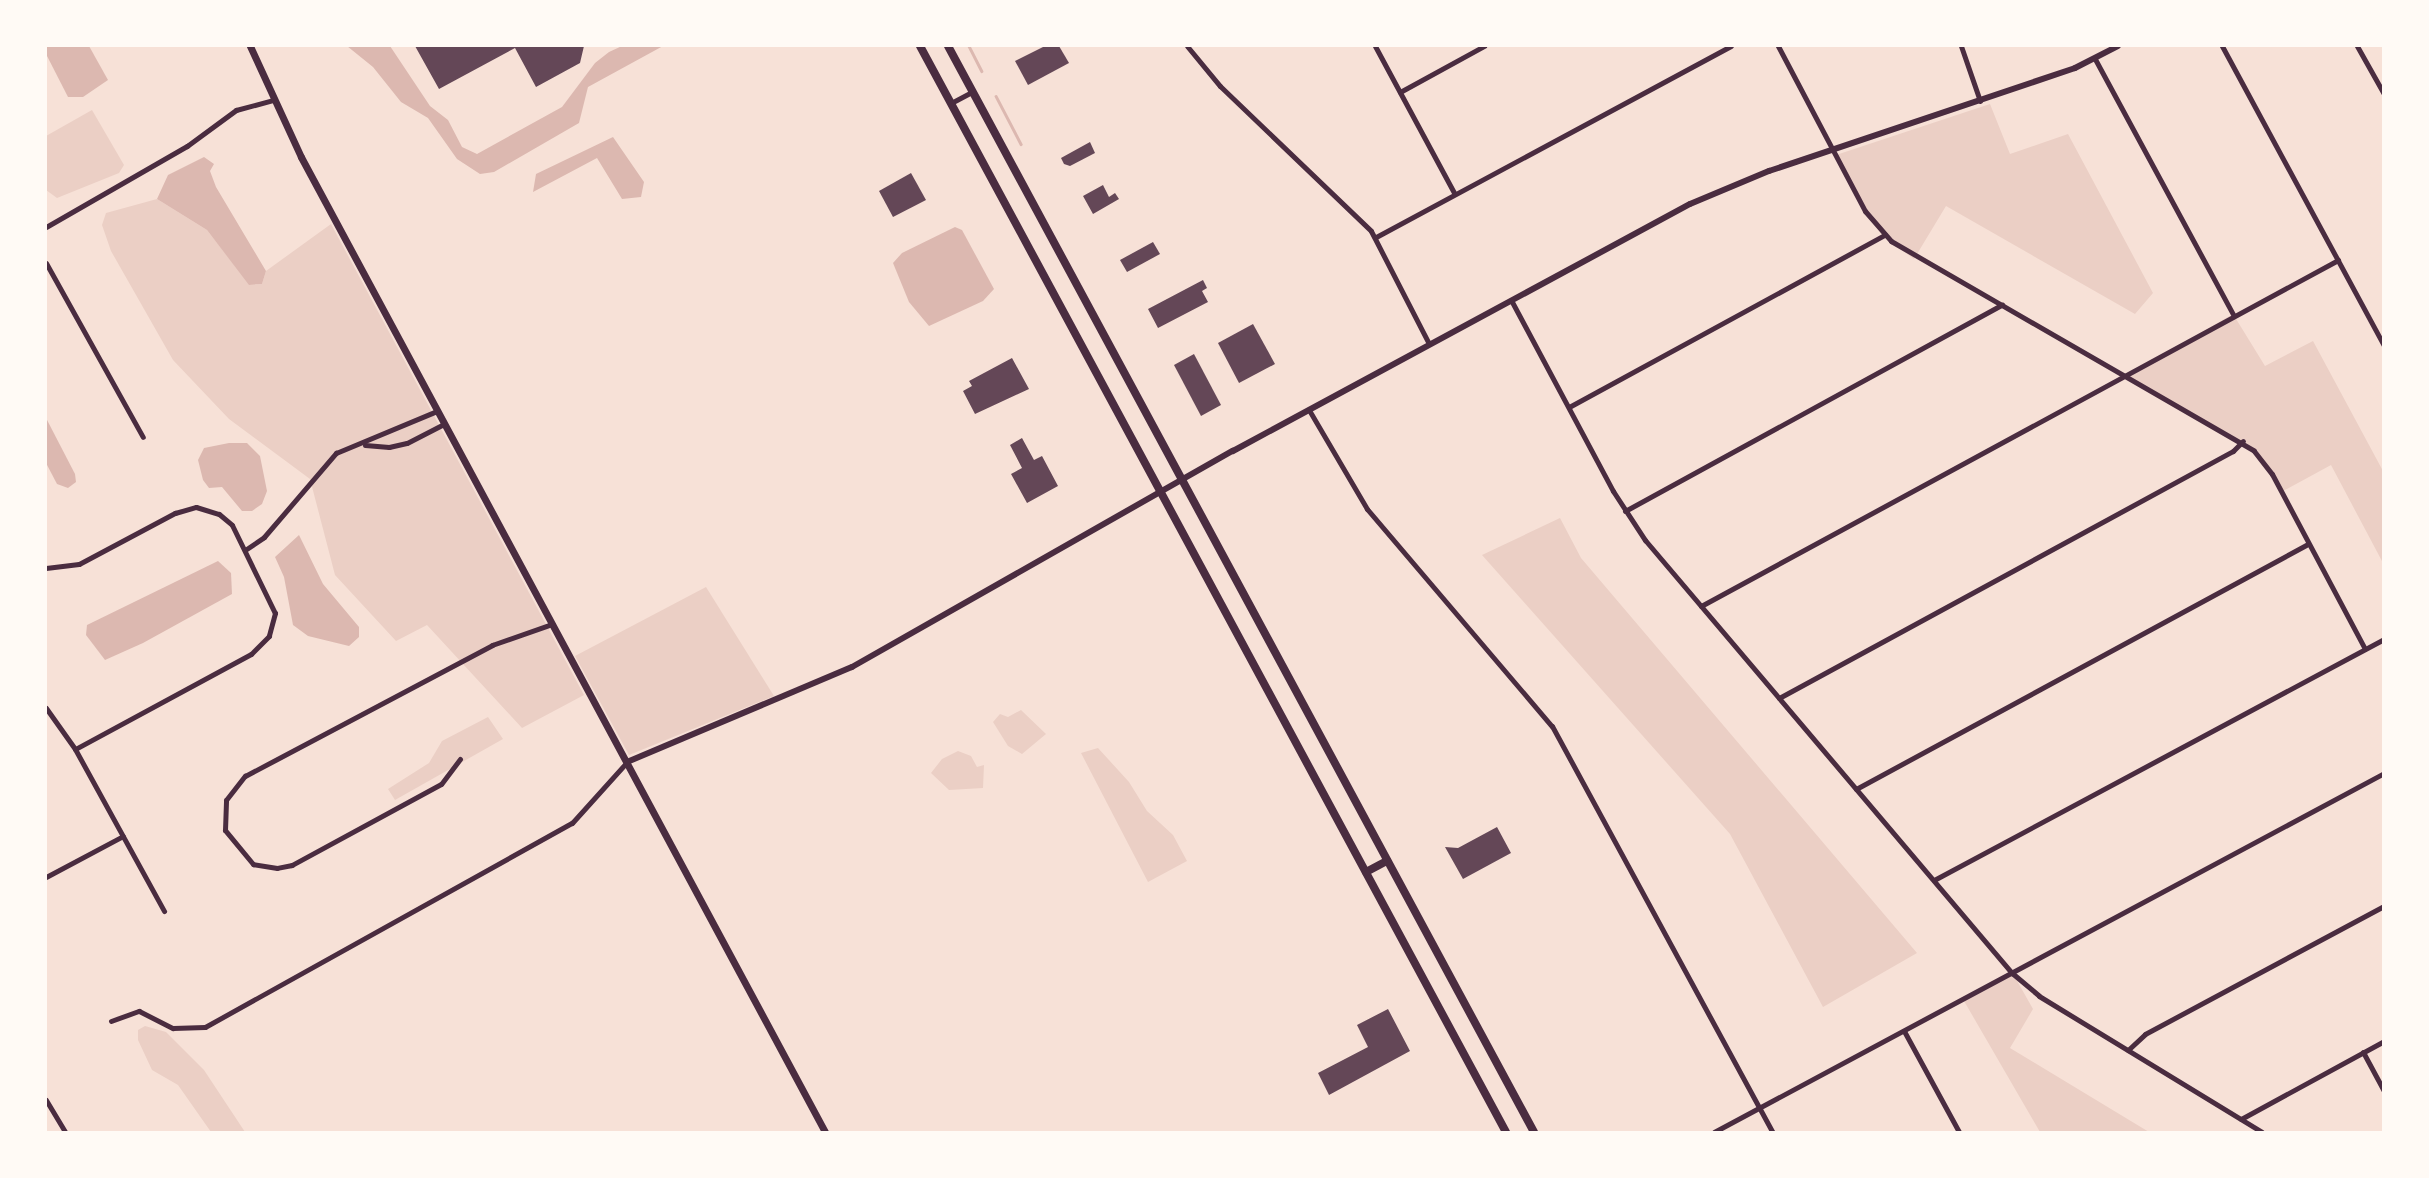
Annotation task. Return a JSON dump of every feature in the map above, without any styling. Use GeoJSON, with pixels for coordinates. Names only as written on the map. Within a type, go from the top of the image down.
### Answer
{"type":"FeatureCollection","features":[{"type":"Feature","properties":{"kind":"main road"},"geometry":{"type":"LineString","coordinates":[[250,46],[273,100],[437,411],[825,1132]]}},
{"type":"Feature","properties":{"kind":"main road"},"geometry":{"type":"LineString","coordinates":[[920,46],[1506,1132]]}},
{"type":"Feature","properties":{"kind":"main road"},"geometry":{"type":"LineString","coordinates":[[948,46],[1534,1132]]}},
{"type":"Feature","properties":{"kind":"main road"},"geometry":{"type":"LineString","coordinates":[[1366,872],[1387,861]]}},
{"type":"Feature","properties":{"kind":"street"},"geometry":{"type":"LineString","coordinates":[[1187,46],[1220,86],[1376,237],[1429,344]]}},
{"type":"Feature","properties":{"kind":"street"},"geometry":{"type":"LineString","coordinates":[[1375,46],[1454,193]]}},
{"type":"Feature","properties":{"kind":"street"},"geometry":{"type":"LineString","coordinates":[[1400,92],[1484,46]]}},
{"type":"Feature","properties":{"kind":"street"},"geometry":{"type":"LineString","coordinates":[[1376,237],[1731,46]]}},
{"type":"Feature","properties":{"kind":"street"},"geometry":{"type":"LineString","coordinates":[[1778,46],[1866,211],[1885,236],[1915,258],[2243,441],[2272,474],[2365,649]]}},
{"type":"Feature","properties":{"kind":"street"},"geometry":{"type":"LineString","coordinates":[[1961,46],[1980,101]]}},
{"type":"Feature","properties":{"kind":"street"},"geometry":{"type":"LineString","coordinates":[[111,1021],[139,1011],[173,1028],[205,1027],[572,823],[627,762],[852,667],[1309,410],[1690,204],[1834,150],[2095,59],[2118,46]]}},
{"type":"Feature","properties":{"kind":"street"},"geometry":{"type":"LineString","coordinates":[[2222,46],[2384,345]]}},
{"type":"Feature","properties":{"kind":"street"},"geometry":{"type":"LineString","coordinates":[[2357,46],[2384,94]]}},
{"type":"Feature","properties":{"kind":"street"},"geometry":{"type":"LineString","coordinates":[[2095,59],[2234,316]]}},
{"type":"Feature","properties":{"kind":"street"},"geometry":{"type":"LineString","coordinates":[[951,103],[972,92]]}},
{"type":"Feature","properties":{"kind":"street"},"geometry":{"type":"LineString","coordinates":[[46,227],[187,146],[236,110],[273,100]]}},
{"type":"Feature","properties":{"kind":"street"},"geometry":{"type":"LineString","coordinates":[[1569,407],[1885,236]]}},
{"type":"Feature","properties":{"kind":"street"},"geometry":{"type":"LineString","coordinates":[[1701,606],[2338,260]]}},
{"type":"Feature","properties":{"kind":"street"},"geometry":{"type":"LineString","coordinates":[[46,263],[143,436]]}},
{"type":"Feature","properties":{"kind":"street"},"geometry":{"type":"LineString","coordinates":[[1511,300],[1625,510],[1701,606],[2012,972],[2039,996],[2262,1132]]}},
{"type":"Feature","properties":{"kind":"street"},"geometry":{"type":"LineString","coordinates":[[1625,510],[2002,305]]}},
{"type":"Feature","properties":{"kind":"street"},"geometry":{"type":"LineString","coordinates":[[1309,410],[1367,509],[1552,726],[1772,1132]]}},
{"type":"Feature","properties":{"kind":"street"},"geometry":{"type":"LineString","coordinates":[[245,550],[264,537],[336,453],[437,411]]}},
{"type":"Feature","properties":{"kind":"street"},"geometry":{"type":"LineString","coordinates":[[362,444],[389,447],[407,443],[444,424]]}},
{"type":"Feature","properties":{"kind":"street"},"geometry":{"type":"LineString","coordinates":[[1779,698],[2233,451],[2243,441]]}},
{"type":"Feature","properties":{"kind":"street"},"geometry":{"type":"LineString","coordinates":[[46,568],[79,564],[175,513],[196,507],[219,514],[232,526],[275,613],[269,636],[251,654],[75,749]]}},
{"type":"Feature","properties":{"kind":"street"},"geometry":{"type":"LineString","coordinates":[[1856,789],[2308,544]]}},
{"type":"Feature","properties":{"kind":"street"},"geometry":{"type":"LineString","coordinates":[[460,759],[441,784],[292,865],[277,868],[253,864],[225,830],[226,800],[245,776],[492,645],[552,624]]}},
{"type":"Feature","properties":{"kind":"street"},"geometry":{"type":"LineString","coordinates":[[1934,880],[2384,639]]}},
{"type":"Feature","properties":{"kind":"street"},"geometry":{"type":"LineString","coordinates":[[46,708],[75,749],[164,911]]}},
{"type":"Feature","properties":{"kind":"street"},"geometry":{"type":"LineString","coordinates":[[1714,1132],[2384,773]]}},
{"type":"Feature","properties":{"kind":"street"},"geometry":{"type":"LineString","coordinates":[[46,877],[123,836]]}},
{"type":"Feature","properties":{"kind":"street"},"geometry":{"type":"LineString","coordinates":[[2128,1050],[2145,1034],[2384,906]]}},
{"type":"Feature","properties":{"kind":"street"},"geometry":{"type":"LineString","coordinates":[[1904,1031],[1959,1132]]}},
{"type":"Feature","properties":{"kind":"street"},"geometry":{"type":"LineString","coordinates":[[2241,1119],[2384,1041]]}},
{"type":"Feature","properties":{"kind":"street"},"geometry":{"type":"LineString","coordinates":[[2363,1052],[2384,1091]]}},
{"type":"Feature","properties":{"kind":"street"},"geometry":{"type":"LineString","coordinates":[[46,1100],[65,1132]]}},
{"type":"Feature","properties":{"kind":"shaded area"},"geometry":{"type":"Polygon","coordinates":[[[46,46],[89,46],[108,80],[83,97],[68,97],[46,54],[46,46]]]}},
{"type":"Feature","properties":{"kind":"shaded area"},"geometry":{"type":"Polygon","coordinates":[[[347,46],[390,46],[430,106],[448,120],[462,147],[477,154],[562,107],[595,63],[609,52],[622,46],[663,46],[588,87],[579,123],[494,172],[480,174],[457,159],[428,118],[401,102],[373,67],[347,46]]]}},
{"type":"Feature","properties":{"kind":"shaded area"},"geometry":{"type":"Polygon","coordinates":[[[1990,104],[2010,154],[2068,134],[2153,293],[2135,314],[1946,206],[1914,259],[1882,236],[1836,155],[1990,104]]]}},
{"type":"Feature","properties":{"kind":"shaded area"},"geometry":{"type":"Polygon","coordinates":[[[92,110],[124,165],[119,173],[57,198],[46,190],[46,136],[92,110]]]}},
{"type":"Feature","properties":{"kind":"shaded area"},"geometry":{"type":"Polygon","coordinates":[[[613,137],[644,182],[641,197],[622,199],[597,158],[533,192],[536,174],[613,137]]]}},
{"type":"Feature","properties":{"kind":"shaded area"},"geometry":{"type":"Polygon","coordinates":[[[204,157],[214,164],[210,171],[216,187],[266,271],[262,284],[249,285],[207,230],[157,199],[168,175],[204,157]]]}},
{"type":"Feature","properties":{"kind":"shaded area"},"geometry":{"type":"Polygon","coordinates":[[[157,199],[207,230],[250,285],[262,284],[266,271],[331,224],[584,695],[522,728],[427,625],[396,641],[335,575],[310,479],[229,419],[173,360],[111,251],[102,225],[106,213],[157,199]]]}},
{"type":"Feature","properties":{"kind":"shaded area"},"geometry":{"type":"Polygon","coordinates":[[[955,227],[962,230],[994,289],[983,301],[929,326],[909,302],[893,263],[902,253],[955,227]]]}},
{"type":"Feature","properties":{"kind":"shaded area"},"geometry":{"type":"Polygon","coordinates":[[[2233,314],[2265,366],[2313,341],[2383,471],[2383,563],[2331,465],[2283,491],[2262,458],[2127,376],[2233,314]]]}},
{"type":"Feature","properties":{"kind":"shaded area"},"geometry":{"type":"Polygon","coordinates":[[[46,418],[75,474],[76,482],[68,488],[57,484],[46,463],[46,418]]]}},
{"type":"Feature","properties":{"kind":"shaded area"},"geometry":{"type":"Polygon","coordinates":[[[247,443],[260,456],[267,491],[262,504],[252,511],[242,511],[222,487],[209,488],[203,480],[198,460],[204,448],[247,443]]]}},
{"type":"Feature","properties":{"kind":"shaded area"},"geometry":{"type":"Polygon","coordinates":[[[1560,518],[1581,558],[1917,953],[1823,1007],[1730,834],[1482,555],[1560,518]]]}},
{"type":"Feature","properties":{"kind":"shaded area"},"geometry":{"type":"Polygon","coordinates":[[[299,535],[323,584],[359,627],[359,637],[349,646],[308,636],[293,625],[284,577],[275,557],[299,535]]]}},
{"type":"Feature","properties":{"kind":"shaded area"},"geometry":{"type":"Polygon","coordinates":[[[218,561],[231,573],[232,594],[143,643],[105,660],[86,635],[87,625],[218,561]]]}},
{"type":"Feature","properties":{"kind":"shaded area"},"geometry":{"type":"Polygon","coordinates":[[[706,587],[774,696],[629,755],[575,656],[706,587]]]}},
{"type":"Feature","properties":{"kind":"shaded area"},"geometry":{"type":"Polygon","coordinates":[[[1021,710],[1046,734],[1022,754],[1008,746],[993,722],[1000,714],[1008,717],[1021,710]]]}},
{"type":"Feature","properties":{"kind":"shaded area"},"geometry":{"type":"Polygon","coordinates":[[[488,717],[503,739],[395,800],[388,789],[429,763],[442,741],[488,717]]]}},
{"type":"Feature","properties":{"kind":"shaded area"},"geometry":{"type":"Polygon","coordinates":[[[1098,748],[1129,782],[1147,811],[1173,835],[1187,861],[1148,882],[1081,753],[1098,748]]]}},
{"type":"Feature","properties":{"kind":"shaded area"},"geometry":{"type":"Polygon","coordinates":[[[958,751],[971,756],[977,767],[984,765],[983,788],[949,790],[931,773],[942,759],[958,751]]]}},
{"type":"Feature","properties":{"kind":"shaded area"},"geometry":{"type":"Polygon","coordinates":[[[2012,972],[2033,1009],[2010,1048],[2149,1132],[2040,1132],[1964,1001],[2012,972]]]}},
{"type":"Feature","properties":{"kind":"shaded area"},"geometry":{"type":"Polygon","coordinates":[[[145,1026],[166,1032],[204,1070],[245,1132],[211,1132],[178,1085],[152,1070],[138,1040],[138,1030],[145,1026]]]}},
{"type":"Feature","properties":{"kind":"building"},"geometry":{"type":"Polygon","coordinates":[[[415,46],[584,46],[580,63],[536,87],[515,48],[439,89],[415,46]]]}},
{"type":"Feature","properties":{"kind":"building"},"geometry":{"type":"Polygon","coordinates":[[[1045,46],[1059,46],[1069,63],[1028,85],[1015,61],[1045,46]]]}},
{"type":"Feature","properties":{"kind":"building"},"geometry":{"type":"Polygon","coordinates":[[[1090,142],[1095,153],[1070,166],[1064,164],[1061,158],[1090,142]]]}},
{"type":"Feature","properties":{"kind":"building"},"geometry":{"type":"Polygon","coordinates":[[[911,173],[926,200],[893,217],[879,191],[911,173]]]}},
{"type":"Feature","properties":{"kind":"building"},"geometry":{"type":"Polygon","coordinates":[[[1103,185],[1109,197],[1115,193],[1119,199],[1093,214],[1083,196],[1103,185]]]}},
{"type":"Feature","properties":{"kind":"building"},"geometry":{"type":"Polygon","coordinates":[[[1153,242],[1160,254],[1127,272],[1120,260],[1153,242]]]}},
{"type":"Feature","properties":{"kind":"building"},"geometry":{"type":"Polygon","coordinates":[[[1203,280],[1207,288],[1202,291],[1208,302],[1158,328],[1148,309],[1203,280]]]}},
{"type":"Feature","properties":{"kind":"building"},"geometry":{"type":"Polygon","coordinates":[[[1253,324],[1275,364],[1239,383],[1218,343],[1253,324]]]}},
{"type":"Feature","properties":{"kind":"building"},"geometry":{"type":"Polygon","coordinates":[[[1194,354],[1221,405],[1201,416],[1174,365],[1194,354]]]}},
{"type":"Feature","properties":{"kind":"building"},"geometry":{"type":"Polygon","coordinates":[[[1012,358],[1029,389],[975,414],[963,391],[972,386],[969,381],[1012,358]]]}},
{"type":"Feature","properties":{"kind":"building"},"geometry":{"type":"Polygon","coordinates":[[[1022,438],[1034,460],[1042,456],[1058,486],[1027,503],[1011,474],[1022,468],[1010,445],[1022,438]]]}},
{"type":"Feature","properties":{"kind":"building"},"geometry":{"type":"Polygon","coordinates":[[[1497,827],[1511,853],[1463,879],[1445,847],[1458,848],[1497,827]]]}},
{"type":"Feature","properties":{"kind":"building"},"geometry":{"type":"Polygon","coordinates":[[[1388,1009],[1410,1051],[1329,1095],[1318,1073],[1368,1047],[1357,1025],[1388,1009]]]}},
{"type":"Feature","properties":{"kind":"waterway"},"geometry":{"type":"LineString","coordinates":[[969,46],[982,71]]}},
{"type":"Feature","properties":{"kind":"waterway"},"geometry":{"type":"LineString","coordinates":[[996,96],[1021,144]]}}]}
